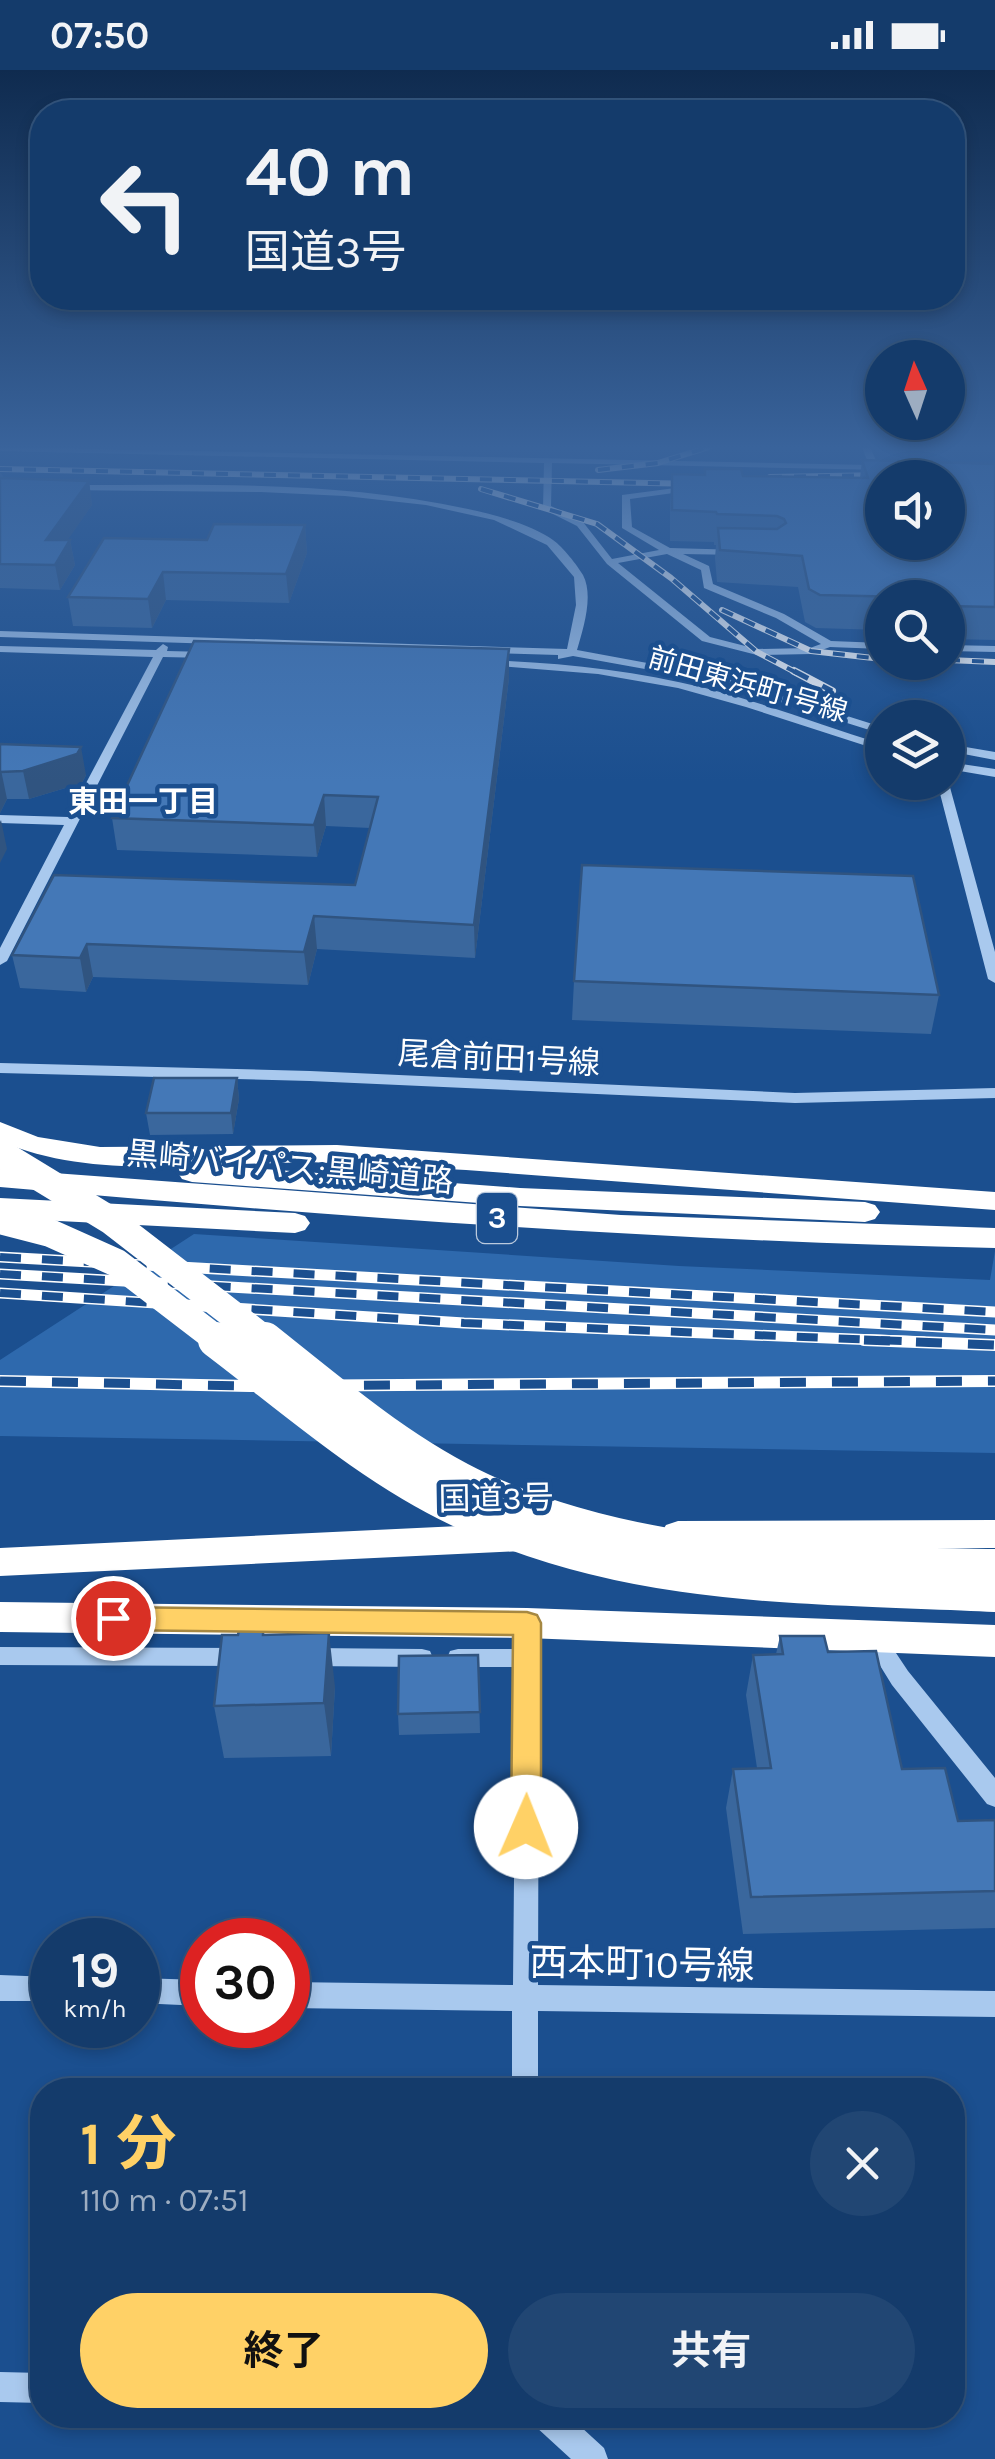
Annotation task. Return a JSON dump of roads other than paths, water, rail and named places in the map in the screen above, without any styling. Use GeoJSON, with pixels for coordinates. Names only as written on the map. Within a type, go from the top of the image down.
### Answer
{"type":"FeatureCollection","features":[{"type":"Feature","properties":{"kind":"highway"},"geometry":{"type":"LineString","coordinates":[[0,1131],[14,1139],[66,1152],[394,1157],[995,1202]]}},
{"type":"Feature","properties":{"kind":"highway"},"geometry":{"type":"LineString","coordinates":[[0,1154],[76,1194],[418,1455],[502,1498],[562,1521],[652,1543],[772,1558],[995,1567]]}},
{"type":"Feature","properties":{"kind":"highway","name":"黒崎バイパス;黒崎道路"},"geometry":{"type":"LineString","coordinates":[[0,1154],[540,1198],[844,1212],[995,1213]]}},
{"type":"Feature","properties":{"kind":"highway","name":"黒崎バイパス;黒崎道路"},"geometry":{"type":"LineString","coordinates":[[0,1178],[368,1209],[738,1234],[995,1238]]}},
{"type":"Feature","properties":{"kind":"highway"},"geometry":{"type":"LineString","coordinates":[[0,1208],[515,1234],[738,1234]]}},
{"type":"Feature","properties":{"kind":"highway"},"geometry":{"type":"LineString","coordinates":[[0,1220],[50,1234],[117,1263],[361,1450],[458,1509],[563,1550],[656,1573],[764,1583],[995,1594]]}},
{"type":"Feature","properties":{"kind":"highway","name":"国道3号"},"geometry":{"type":"LineString","coordinates":[[0,1562],[452,1538],[995,1534]]}},
{"type":"Feature","properties":{"kind":"highway"},"geometry":{"type":"LineString","coordinates":[[0,1617],[527,1641],[874,1638],[995,1642]]}},
{"type":"Feature","properties":{"kind":"street"},"geometry":{"type":"LineString","coordinates":[[543,665],[572,652],[581,600],[580,578],[567,558]]}},
{"type":"Feature","properties":{"kind":"street"},"geometry":{"type":"LineString","coordinates":[[607,558],[706,639],[758,652],[811,652],[829,644],[865,645]]}},
{"type":"Feature","properties":{"kind":"street"},"geometry":{"type":"LineString","coordinates":[[610,562],[629,558]]}},
{"type":"Feature","properties":{"kind":"street"},"geometry":{"type":"LineString","coordinates":[[685,558],[706,568],[708,586],[780,616],[829,644]]}},
{"type":"Feature","properties":{"kind":"street","name":"前田東浜町1号線"},"geometry":{"type":"LineString","coordinates":[[0,634],[572,652],[719,679],[865,726]]}},
{"type":"Feature","properties":{"kind":"street"},"geometry":{"type":"LineString","coordinates":[[0,962],[167,639]]}},
{"type":"Feature","properties":{"kind":"street"},"geometry":{"type":"LineString","coordinates":[[965,648],[995,649]]}},
{"type":"Feature","properties":{"kind":"street","name":"前田東浜町1号線"},"geometry":{"type":"LineString","coordinates":[[0,649],[543,665],[622,674],[704,691],[865,743]]}},
{"type":"Feature","properties":{"kind":"street"},"geometry":{"type":"LineString","coordinates":[[965,755],[995,756]]}},
{"type":"Feature","properties":{"kind":"street"},"geometry":{"type":"LineString","coordinates":[[965,761],[995,773]]}},
{"type":"Feature","properties":{"kind":"street"},"geometry":{"type":"LineString","coordinates":[[948,800],[995,979]]}},
{"type":"Feature","properties":{"kind":"street"},"geometry":{"type":"LineString","coordinates":[[0,819],[71,821]]}},
{"type":"Feature","properties":{"kind":"street","name":"尾倉前田1号線"},"geometry":{"type":"LineString","coordinates":[[0,1068],[310,1076],[795,1098],[995,1093]]}},
{"type":"Feature","properties":{"kind":"street"},"geometry":{"type":"LineString","coordinates":[[874,1638],[900,1678],[995,1796]]}},
{"type":"Feature","properties":{"kind":"street"},"geometry":{"type":"LineString","coordinates":[[0,1656],[284,1657],[527,1641],[525,2078]]}},
{"type":"Feature","properties":{"kind":"street"},"geometry":{"type":"LineString","coordinates":[[0,1988],[30,1989]]}},
{"type":"Feature","properties":{"kind":"street","name":"西本町10号線"},"geometry":{"type":"LineString","coordinates":[[310,1995],[995,2004]]}},
{"type":"Feature","properties":{"kind":"street"},"geometry":{"type":"LineString","coordinates":[[0,2387],[30,2388]]}},
{"type":"Feature","properties":{"kind":"street"},"geometry":{"type":"LineString","coordinates":[[560,2428],[593,2459]]}},
{"type":"Feature","properties":{"kind":"railway"},"geometry":{"type":"LineString","coordinates":[[644,558],[757,652],[799,674]]}},
{"type":"Feature","properties":{"kind":"railway"},"geometry":{"type":"LineString","coordinates":[[722,610],[811,651],[865,657]]}},
{"type":"Feature","properties":{"kind":"railway"},"geometry":{"type":"LineString","coordinates":[[965,661],[995,662]]}},
{"type":"Feature","properties":{"kind":"railway"},"geometry":{"type":"LineString","coordinates":[[794,671],[832,691]]}},
{"type":"Feature","properties":{"kind":"railway"},"geometry":{"type":"LineString","coordinates":[[0,1257],[995,1312]]}},
{"type":"Feature","properties":{"kind":"railway"},"geometry":{"type":"LineString","coordinates":[[0,1274],[995,1330]]}},
{"type":"Feature","properties":{"kind":"railway"},"geometry":{"type":"LineString","coordinates":[[0,1293],[464,1323],[924,1342]]}},
{"type":"Feature","properties":{"kind":"railway"},"geometry":{"type":"LineString","coordinates":[[864,1340],[995,1345]]}},
{"type":"Feature","properties":{"kind":"railway"},"geometry":{"type":"LineString","coordinates":[[0,1381],[250,1386],[995,1381]]}},
{"type":"Feature","properties":{"kind":"district","name":"東田一丁目"},"geometry":{"type":"Point","coordinates":[143,802]}}]}
